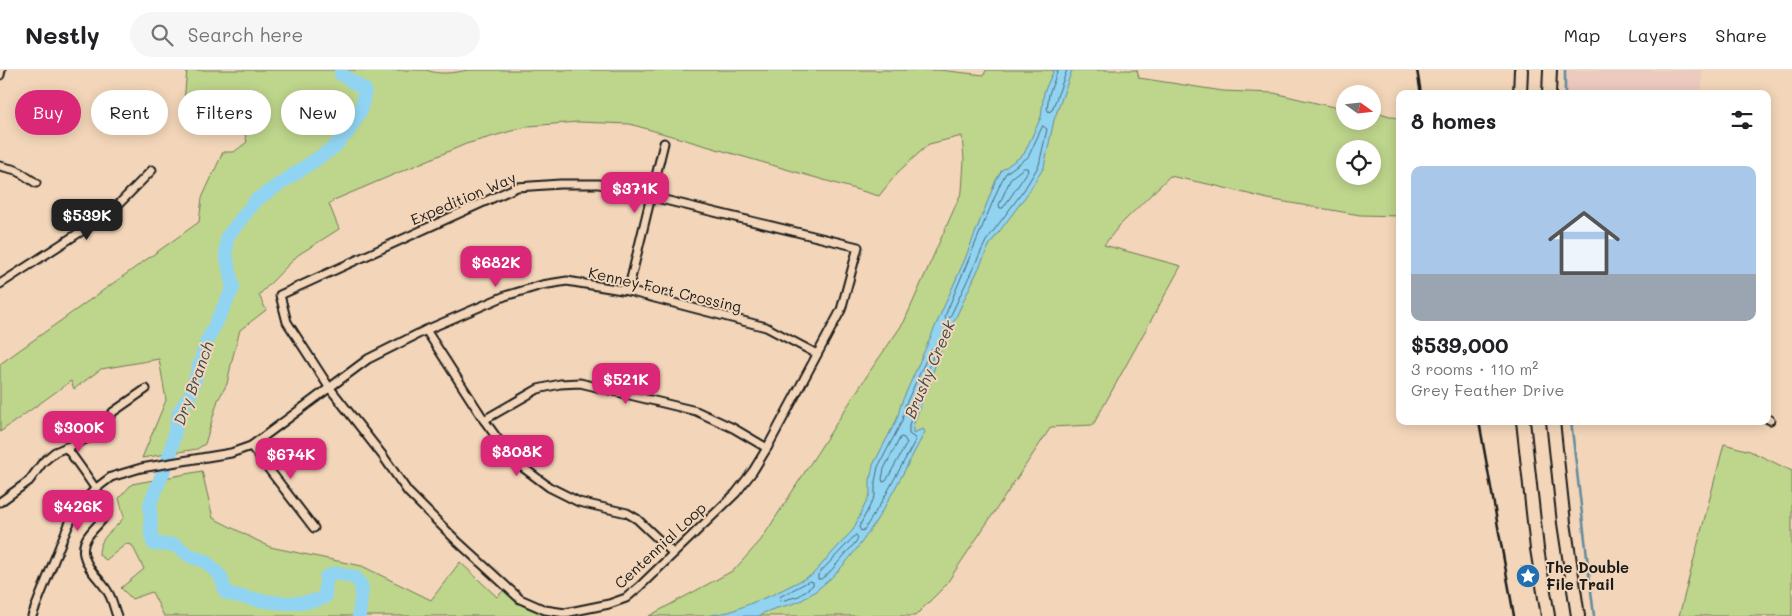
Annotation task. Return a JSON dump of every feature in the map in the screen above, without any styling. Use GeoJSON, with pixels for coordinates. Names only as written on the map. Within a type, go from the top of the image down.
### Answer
{"type":"FeatureCollection","features":[{"type":"Feature","properties":{"kind":"highway"},"geometry":{"type":"LineString","coordinates":[[1520,90],[1521,70]]}},
{"type":"Feature","properties":{"kind":"highway"},"geometry":{"type":"LineString","coordinates":[[1549,90],[1550,70]]}},
{"type":"Feature","properties":{"kind":"highway"},"geometry":{"type":"LineString","coordinates":[[1524,425],[1537,549],[1548,616]]}},
{"type":"Feature","properties":{"kind":"highway"},"geometry":{"type":"LineString","coordinates":[[1554,425],[1563,515],[1578,616]]}},
{"type":"Feature","properties":{"kind":"street"},"geometry":{"type":"LineString","coordinates":[[0,74],[1,70]]}},
{"type":"Feature","properties":{"kind":"street"},"geometry":{"type":"LineString","coordinates":[[628,291],[664,143]]}},
{"type":"Feature","properties":{"kind":"street"},"geometry":{"type":"LineString","coordinates":[[0,166],[16,170],[36,183]]}},
{"type":"Feature","properties":{"kind":"street"},"geometry":{"type":"LineString","coordinates":[[0,284],[112,212],[152,170]]}},
{"type":"Feature","properties":{"kind":"street","name":"Expedition Way"},"geometry":{"type":"LineString","coordinates":[[329,388],[287,322],[280,295],[517,187],[599,184],[858,247]]}},
{"type":"Feature","properties":{"kind":"street","name":"Centennial Loop"},"geometry":{"type":"LineString","coordinates":[[329,388],[408,492],[457,541],[520,598],[545,610],[565,613],[609,604],[626,598],[736,493],[753,471],[841,310],[858,247]]}},
{"type":"Feature","properties":{"kind":"street","name":"Kenney Fort Crossing"},"geometry":{"type":"LineString","coordinates":[[32,616],[75,511],[95,489],[112,477],[141,468],[231,453],[251,446],[368,359],[426,330],[505,296],[542,285],[567,281],[628,291],[766,327],[817,354]]}},
{"type":"Feature","properties":{"kind":"street"},"geometry":{"type":"LineString","coordinates":[[426,330],[484,420],[513,460],[549,487],[579,502],[627,513],[647,526],[673,553]]}},
{"type":"Feature","properties":{"kind":"street"},"geometry":{"type":"LineString","coordinates":[[484,420],[538,389],[560,384],[580,383],[696,411],[733,428],[767,448]]}},
{"type":"Feature","properties":{"kind":"street"},"geometry":{"type":"LineString","coordinates":[[0,502],[29,481],[43,462],[55,452],[96,435],[113,412],[146,389]]}},
{"type":"Feature","properties":{"kind":"street"},"geometry":{"type":"LineString","coordinates":[[66,446],[104,503],[106,514],[86,539],[84,555],[91,572],[109,593],[117,616]]}},
{"type":"Feature","properties":{"kind":"street"},"geometry":{"type":"LineString","coordinates":[[251,446],[314,528]]}},
{"type":"Feature","properties":{"kind":"shaded area"},"geometry":{"type":"Polygon","coordinates":[[[1564,70],[1702,70],[1702,90],[1563,90],[1564,70]]]}},
{"type":"Feature","properties":{"kind":"green space"},"geometry":{"type":"Polygon","coordinates":[[[187,70],[426,70],[436,73],[447,73],[468,70],[939,70],[984,75],[986,70],[1137,70],[1139,78],[1223,91],[1274,93],[1336,107],[1336,130],[1381,130],[1381,113],[1396,118],[1396,216],[1360,215],[1268,199],[1170,176],[1119,226],[1104,245],[1181,266],[1093,425],[1051,427],[945,586],[915,616],[649,616],[734,570],[761,540],[870,371],[904,322],[962,191],[964,160],[962,136],[929,144],[898,172],[879,196],[630,124],[578,122],[529,126],[466,144],[334,200],[329,204],[339,229],[298,255],[259,295],[266,310],[240,330],[227,384],[218,400],[205,444],[197,449],[142,458],[166,400],[159,359],[101,369],[74,389],[71,381],[0,432],[0,364],[199,222],[202,198],[223,152],[234,152],[247,142],[245,135],[271,135],[271,90],[185,90],[187,70]]]}},
{"type":"Feature","properties":{"kind":"green space"},"geometry":{"type":"Polygon","coordinates":[[[1724,444],[1750,451],[1792,471],[1792,616],[1679,616],[1724,444]]]}},
{"type":"Feature","properties":{"kind":"green space"},"geometry":{"type":"Polygon","coordinates":[[[202,471],[213,518],[270,547],[362,566],[431,600],[460,562],[497,597],[504,590],[525,607],[548,616],[164,616],[152,592],[132,599],[121,588],[144,569],[132,545],[126,544],[106,560],[99,555],[100,548],[104,538],[124,517],[119,498],[132,484],[202,471]]]}},
{"type":"Feature","properties":{"kind":"water","name":"Brushy Creek"},"geometry":{"type":"Polygon","coordinates":[[[1054,70],[1072,70],[1054,120],[1044,167],[1028,193],[990,244],[942,347],[913,426],[913,433],[923,429],[925,432],[874,525],[841,567],[823,585],[802,600],[759,616],[706,616],[729,612],[772,595],[812,575],[853,530],[870,494],[873,465],[897,419],[901,404],[965,259],[996,180],[1002,170],[1024,154],[1041,117],[1044,92],[1054,70]]]}},
{"type":"Feature","properties":{"kind":"waterway","name":"Dry Branch"},"geometry":{"type":"LineString","coordinates":[[341,70],[341,74],[365,90],[361,110],[348,132],[333,148],[256,200],[227,237],[226,254],[233,288],[207,341],[190,395],[179,412],[170,455],[150,504],[151,536],[154,544],[175,545],[192,557],[205,561],[221,577],[226,593],[249,598],[289,603],[314,601],[325,597],[326,577],[336,573],[356,578],[362,587],[359,616]]}},
{"type":"Feature","properties":{"kind":"waterway"},"geometry":{"type":"LineString","coordinates":[[1565,70],[1565,90]]}},
{"type":"Feature","properties":{"kind":"waterway"},"geometry":{"type":"LineString","coordinates":[[1571,425],[1594,616]]}},
{"type":"Feature","properties":{"kind":"railway"},"geometry":{"type":"LineString","coordinates":[[1417,70],[1420,90]]}},
{"type":"Feature","properties":{"kind":"railway"},"geometry":{"type":"LineString","coordinates":[[1480,425],[1514,616]]}},
{"type":"Feature","properties":{"kind":"place","name":"The Double File Trail"},"geometry":{"type":"Point","coordinates":[1528,576]}}]}
